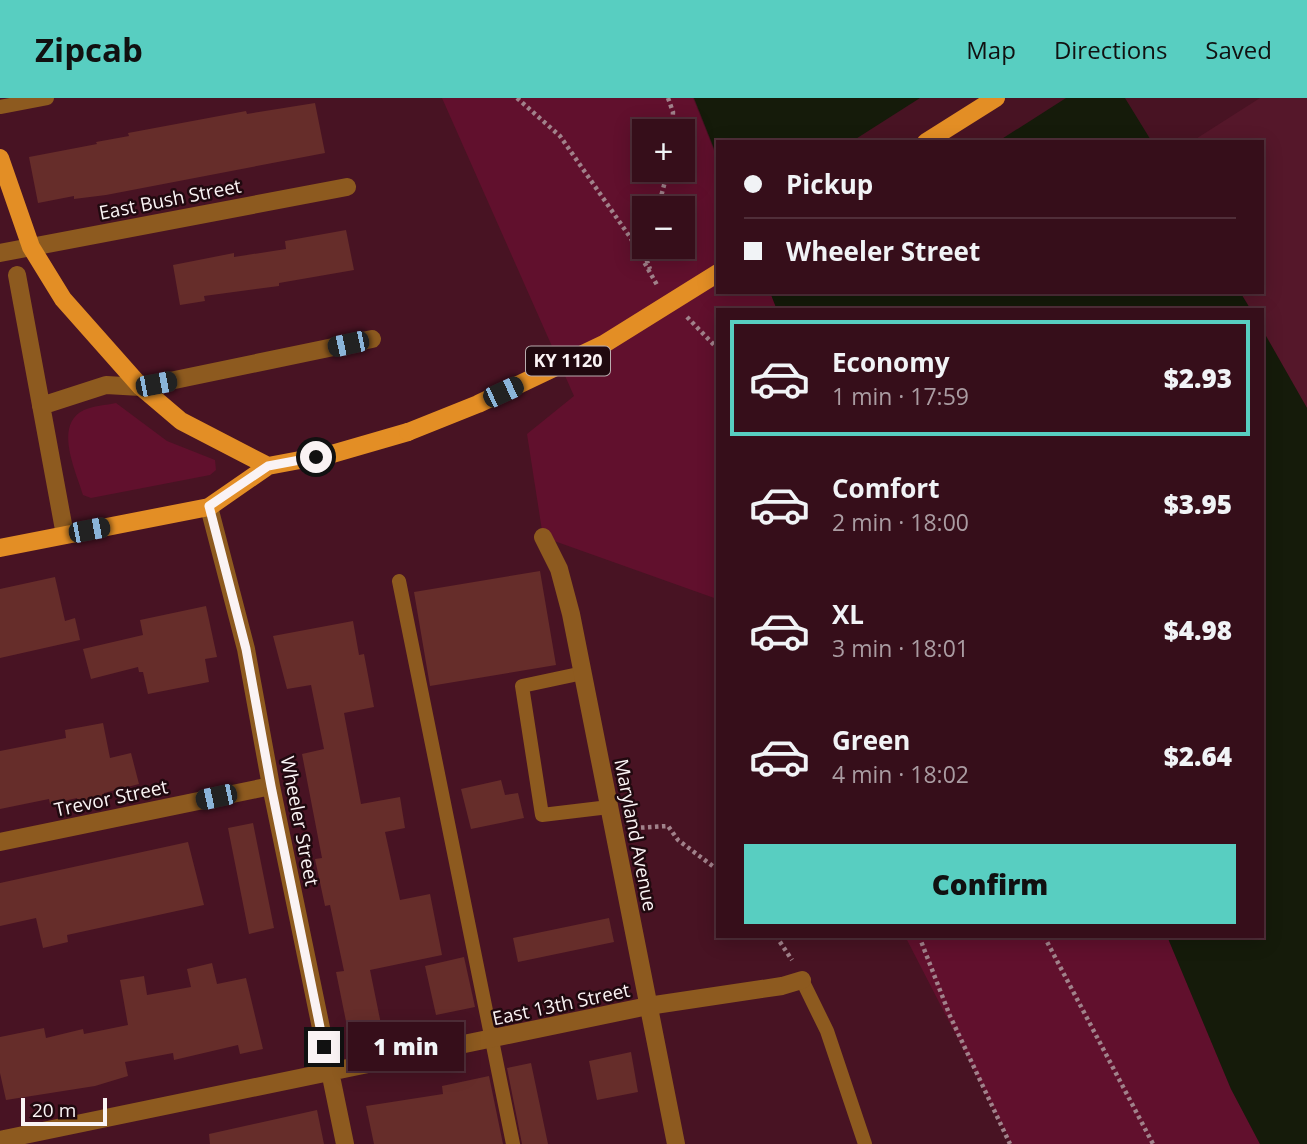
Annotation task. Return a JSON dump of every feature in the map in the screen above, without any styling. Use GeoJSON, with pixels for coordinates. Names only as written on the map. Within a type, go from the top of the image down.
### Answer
{"type":"FeatureCollection","features":[{"type":"Feature","properties":{"kind":"main road"},"geometry":{"type":"LineString","coordinates":[[929,140],[996,98]]}},
{"type":"Feature","properties":{"kind":"main road"},"geometry":{"type":"LineString","coordinates":[[0,158],[32,247],[63,299],[141,387],[181,421],[268,466]]}},
{"type":"Feature","properties":{"kind":"main road","name":"KY 1120"},"geometry":{"type":"LineString","coordinates":[[0,548],[209,506],[268,466],[332,454],[408,432],[478,404],[604,344],[716,274]]}},
{"type":"Feature","properties":{"kind":"street","name":"East Bush Street"},"geometry":{"type":"LineString","coordinates":[[0,253],[347,187]]}},
{"type":"Feature","properties":{"kind":"street"},"geometry":{"type":"LineString","coordinates":[[17,275],[65,535]]}},
{"type":"Feature","properties":{"kind":"street"},"geometry":{"type":"LineString","coordinates":[[41,406],[106,385],[141,387],[372,339]]}},
{"type":"Feature","properties":{"kind":"street","name":"Wheeler Street"},"geometry":{"type":"LineString","coordinates":[[209,506],[246,649],[271,786],[345,1144]]}},
{"type":"Feature","properties":{"kind":"street","name":"Maryland Avenue"},"geometry":{"type":"LineString","coordinates":[[543,537],[559,569],[583,673],[676,1144]]}},
{"type":"Feature","properties":{"kind":"street","name":"Trevor Street"},"geometry":{"type":"LineString","coordinates":[[0,842],[271,786]]}},
{"type":"Feature","properties":{"kind":"street","name":"East 13th Street"},"geometry":{"type":"LineString","coordinates":[[0,1140],[491,1041],[648,1006],[782,986],[802,980]]}},
{"type":"Feature","properties":{"kind":"lane"},"geometry":{"type":"LineString","coordinates":[[0,107],[47,98]]}},
{"type":"Feature","properties":{"kind":"lane"},"geometry":{"type":"LineString","coordinates":[[399,581],[513,1144]]}},
{"type":"Feature","properties":{"kind":"lane"},"geometry":{"type":"LineString","coordinates":[[583,673],[522,686],[542,815],[609,807]]}},
{"type":"Feature","properties":{"kind":"lane"},"geometry":{"type":"LineString","coordinates":[[802,980],[827,1031],[864,1144]]}},
{"type":"Feature","properties":{"kind":"path"},"geometry":{"type":"LineString","coordinates":[[517,98],[560,136],[664,293]]}},
{"type":"Feature","properties":{"kind":"path"},"geometry":{"type":"LineString","coordinates":[[668,98],[673,119]]}},
{"type":"Feature","properties":{"kind":"path"},"geometry":{"type":"LineString","coordinates":[[680,310],[716,347]]}},
{"type":"Feature","properties":{"kind":"path"},"geometry":{"type":"LineString","coordinates":[[613,830],[668,826],[678,840],[716,868]]}},
{"type":"Feature","properties":{"kind":"path"},"geometry":{"type":"LineString","coordinates":[[920,938],[950,1016],[1010,1144]]}},
{"type":"Feature","properties":{"kind":"path"},"geometry":{"type":"LineString","coordinates":[[1045,938],[1153,1144]]}},
{"type":"Feature","properties":{"kind":"shaded area"},"geometry":{"type":"Polygon","coordinates":[[[442,98],[693,98],[716,156],[716,294],[771,294],[776,308],[716,308],[716,599],[543,537],[527,434],[574,396],[442,98]]]}},
{"type":"Feature","properties":{"kind":"shaded area"},"geometry":{"type":"Polygon","coordinates":[[[694,98],[1125,98],[1151,140],[716,140],[716,153],[694,98]]]}},
{"type":"Feature","properties":{"kind":"shaded area"},"geometry":{"type":"Polygon","coordinates":[[[1260,98],[1307,98],[1307,408],[1264,333],[1264,308],[1250,308],[1241,294],[1264,294],[1264,140],[1194,140],[1260,98]]]}},
{"type":"Feature","properties":{"kind":"shaded area"},"geometry":{"type":"Polygon","coordinates":[[[771,294],[1241,294],[1250,308],[776,308],[771,294]]]}},
{"type":"Feature","properties":{"kind":"shaded area"},"geometry":{"type":"Polygon","coordinates":[[[1264,333],[1307,408],[1307,1144],[1260,1144],[1231,1089],[1168,938],[1264,938],[1264,333]]]}},
{"type":"Feature","properties":{"kind":"shaded area"},"geometry":{"type":"Polygon","coordinates":[[[116,403],[167,441],[215,460],[216,470],[210,475],[91,498],[83,495],[69,449],[70,426],[75,417],[84,410],[116,403]]]}},
{"type":"Feature","properties":{"kind":"shaded area"},"geometry":{"type":"Polygon","coordinates":[[[906,938],[1168,938],[1231,1089],[1260,1144],[1012,1144],[906,938]]]}},
{"type":"Feature","properties":{"kind":"pier"},"geometry":{"type":"Polygon","coordinates":[[[920,98],[1066,98],[1000,140],[854,140],[920,98]]]}},
{"type":"Feature","properties":{"kind":"building"},"geometry":{"type":"Polygon","coordinates":[[[315,103],[325,153],[106,195],[74,199],[74,196],[38,203],[29,157],[97,144],[96,142],[129,136],[128,133],[246,111],[247,114],[315,103]]]}},
{"type":"Feature","properties":{"kind":"building"},"geometry":{"type":"Polygon","coordinates":[[[346,230],[354,270],[279,283],[279,286],[204,296],[205,301],[180,305],[173,265],[234,253],[234,257],[286,249],[285,241],[346,230]]]}},
{"type":"Feature","properties":{"kind":"building"},"geometry":{"type":"Polygon","coordinates":[[[540,571],[556,665],[430,686],[414,592],[540,571]]]}},
{"type":"Feature","properties":{"kind":"building"},"geometry":{"type":"Polygon","coordinates":[[[55,577],[65,621],[75,618],[80,640],[0,658],[0,589],[55,577]]]}},
{"type":"Feature","properties":{"kind":"building"},"geometry":{"type":"Polygon","coordinates":[[[206,606],[217,657],[205,659],[209,682],[148,694],[143,672],[139,672],[138,667],[91,679],[83,649],[143,635],[140,620],[206,606]]]}},
{"type":"Feature","properties":{"kind":"building"},"geometry":{"type":"Polygon","coordinates":[[[353,621],[359,655],[364,654],[374,707],[344,713],[361,804],[400,797],[405,828],[385,832],[400,900],[430,894],[442,955],[370,970],[382,1029],[349,1036],[336,972],[344,971],[330,905],[325,906],[315,859],[322,858],[302,754],[324,749],[311,685],[287,689],[273,636],[353,621]]]}},
{"type":"Feature","properties":{"kind":"building"},"geometry":{"type":"Polygon","coordinates":[[[103,723],[110,758],[131,753],[139,784],[104,793],[105,798],[78,803],[77,798],[50,804],[49,799],[0,809],[0,751],[66,738],[65,730],[103,723]]]}},
{"type":"Feature","properties":{"kind":"building"},"geometry":{"type":"Polygon","coordinates":[[[501,780],[505,795],[518,793],[524,818],[471,829],[461,789],[501,780]]]}},
{"type":"Feature","properties":{"kind":"building"},"geometry":{"type":"Polygon","coordinates":[[[253,823],[274,928],[249,934],[228,828],[253,823]]]}},
{"type":"Feature","properties":{"kind":"building"},"geometry":{"type":"Polygon","coordinates":[[[188,842],[204,905],[67,935],[68,942],[43,948],[36,918],[0,926],[0,883],[188,842]]]}},
{"type":"Feature","properties":{"kind":"building"},"geometry":{"type":"Polygon","coordinates":[[[609,918],[614,942],[518,962],[513,938],[609,918]]]}},
{"type":"Feature","properties":{"kind":"building"},"geometry":{"type":"Polygon","coordinates":[[[464,957],[475,1007],[436,1015],[425,966],[464,957]]]}},
{"type":"Feature","properties":{"kind":"building"},"geometry":{"type":"Polygon","coordinates":[[[212,963],[217,984],[246,978],[263,1049],[240,1054],[238,1045],[174,1060],[173,1053],[125,1062],[128,1076],[95,1086],[6,1100],[0,1073],[0,1037],[44,1028],[46,1038],[83,1029],[84,1034],[128,1025],[120,980],[144,976],[147,995],[191,987],[187,969],[212,963]]]}},
{"type":"Feature","properties":{"kind":"building"},"geometry":{"type":"Polygon","coordinates":[[[631,1052],[638,1092],[597,1100],[589,1061],[631,1052]]]}},
{"type":"Feature","properties":{"kind":"building"},"geometry":{"type":"Polygon","coordinates":[[[531,1063],[548,1144],[522,1144],[507,1068],[531,1063]]]}},
{"type":"Feature","properties":{"kind":"building"},"geometry":{"type":"Polygon","coordinates":[[[489,1076],[503,1144],[374,1144],[366,1106],[443,1094],[442,1086],[489,1076]]]}},
{"type":"Feature","properties":{"kind":"building"},"geometry":{"type":"Polygon","coordinates":[[[317,1110],[324,1144],[210,1144],[209,1134],[317,1110]]]}},
{"type":"Feature","properties":{"kind":"route"},"geometry":{"type":"LineString","coordinates":[[316,457],[268,466],[209,506],[246,649],[324,1047]]}}]}
